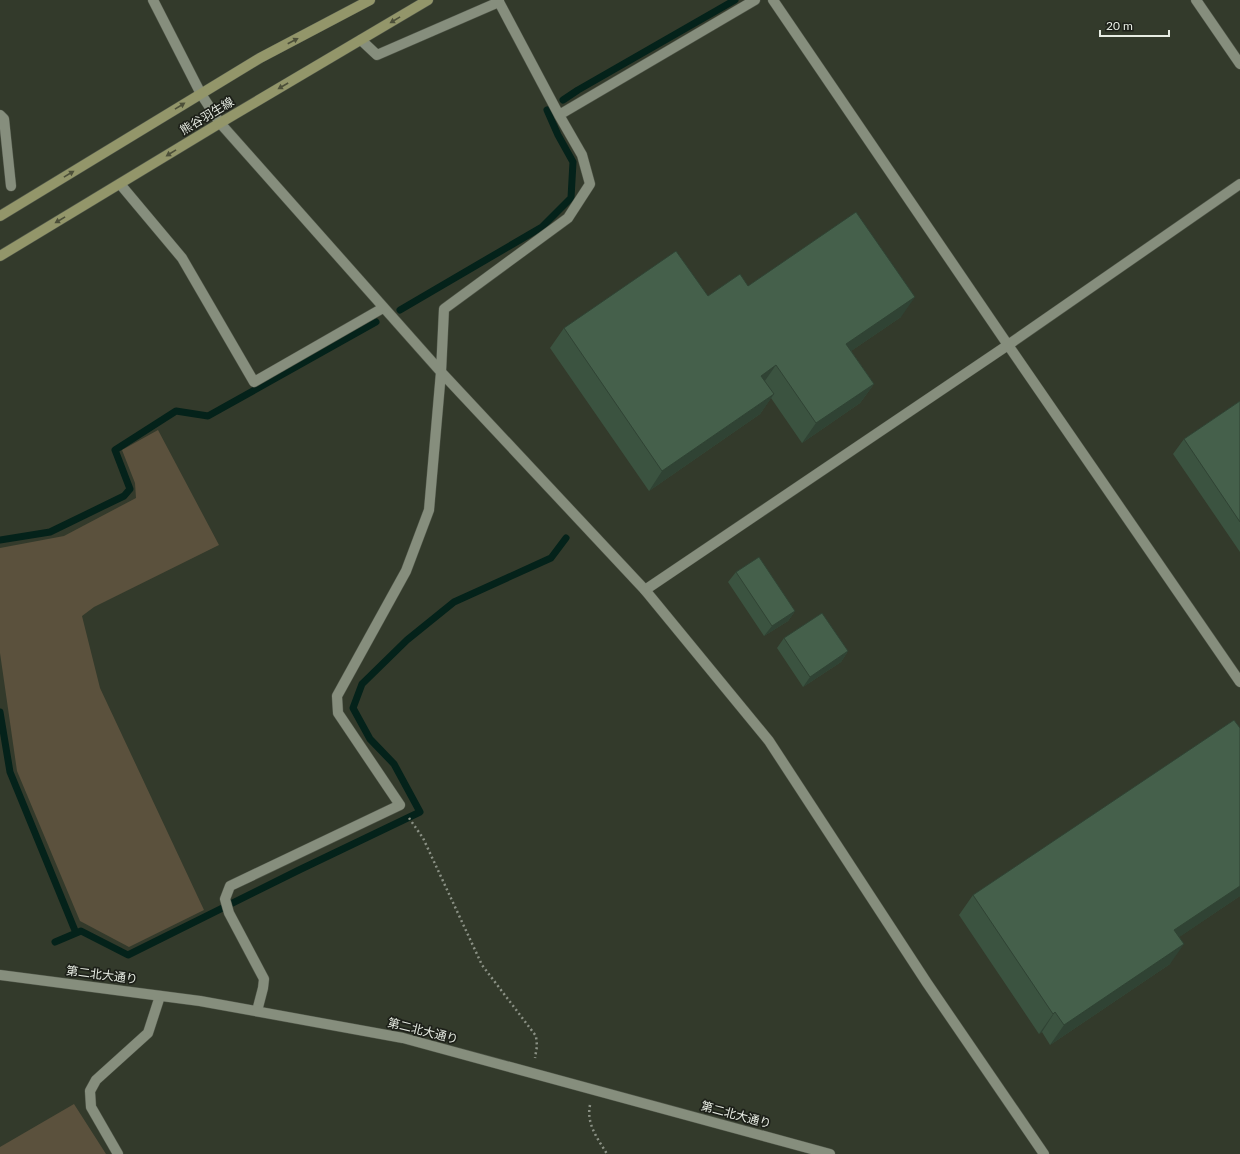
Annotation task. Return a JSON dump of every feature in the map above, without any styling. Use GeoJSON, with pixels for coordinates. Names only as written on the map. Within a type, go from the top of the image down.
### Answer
{"type":"FeatureCollection","features":[{"type":"Feature","properties":{"kind":"main road","name":"熊谷羽生線"},"geometry":{"type":"LineString","coordinates":[[0,216],[260,58],[370,0]]}},
{"type":"Feature","properties":{"kind":"main road","name":"熊谷羽生線"},"geometry":{"type":"LineString","coordinates":[[0,256],[220,123],[428,0]]}},
{"type":"Feature","properties":{"kind":"street"},"geometry":{"type":"LineString","coordinates":[[152,0],[201,94],[220,123],[440,372],[645,590],[769,741],[926,983],[1044,1154]]}},
{"type":"Feature","properties":{"kind":"street"},"geometry":{"type":"LineString","coordinates":[[559,115],[755,0]]}},
{"type":"Feature","properties":{"kind":"street"},"geometry":{"type":"LineString","coordinates":[[773,0],[1240,682]]}},
{"type":"Feature","properties":{"kind":"street"},"geometry":{"type":"LineString","coordinates":[[1196,0],[1240,64]]}},
{"type":"Feature","properties":{"kind":"street"},"geometry":{"type":"LineString","coordinates":[[257,1012],[264,978],[229,913],[225,899],[230,886],[400,805],[338,713],[337,696],[406,571],[429,510],[444,308],[568,218],[590,184],[582,155],[559,115],[499,1],[377,55],[361,40]]}},
{"type":"Feature","properties":{"kind":"street"},"geometry":{"type":"LineString","coordinates":[[0,115],[4,119],[11,186]]}},
{"type":"Feature","properties":{"kind":"street"},"geometry":{"type":"LineString","coordinates":[[120,184],[182,258],[254,382],[383,308]]}},
{"type":"Feature","properties":{"kind":"street"},"geometry":{"type":"LineString","coordinates":[[645,590],[1008,345],[1240,184]]}},
{"type":"Feature","properties":{"kind":"street","name":"第二北大通り"},"geometry":{"type":"LineString","coordinates":[[0,975],[200,1001],[404,1038],[830,1154]]}},
{"type":"Feature","properties":{"kind":"street"},"geometry":{"type":"LineString","coordinates":[[118,1154],[91,1107],[90,1091],[96,1080],[148,1033],[160,996]]}},
{"type":"Feature","properties":{"kind":"path"},"geometry":{"type":"LineString","coordinates":[[418,830],[482,965],[536,1036],[537,1046],[532,1072]]}},
{"type":"Feature","properties":{"kind":"path"},"geometry":{"type":"LineString","coordinates":[[594,1089],[588,1114],[592,1131],[607,1154]]}},
{"type":"Feature","properties":{"kind":"shaded area"},"geometry":{"type":"Polygon","coordinates":[[[158,430],[219,545],[94,607],[82,616],[100,688],[204,910],[129,947],[80,921],[17,771],[0,653],[0,548],[64,536],[136,498],[135,483],[122,450],[158,430]]]}},
{"type":"Feature","properties":{"kind":"shaded area"},"geometry":{"type":"Polygon","coordinates":[[[74,1104],[106,1154],[0,1154],[0,1147],[74,1104]]]}},
{"type":"Feature","properties":{"kind":"building"},"geometry":{"type":"Polygon","coordinates":[[[856,212],[915,297],[846,344],[874,384],[816,423],[776,365],[761,376],[774,394],[662,471],[564,328],[676,251],[708,296],[740,274],[748,286],[856,212]]]}},
{"type":"Feature","properties":{"kind":"building"},"geometry":{"type":"Polygon","coordinates":[[[1240,401],[1240,522],[1184,439],[1240,401]]]}},
{"type":"Feature","properties":{"kind":"building"},"geometry":{"type":"Polygon","coordinates":[[[759,557],[795,611],[772,626],[736,572],[759,557]]]}},
{"type":"Feature","properties":{"kind":"building"},"geometry":{"type":"Polygon","coordinates":[[[822,613],[848,651],[810,677],[784,638],[822,613]]]}},
{"type":"Feature","properties":{"kind":"building"},"geometry":{"type":"Polygon","coordinates":[[[1234,720],[1240,728],[1240,886],[1174,930],[1184,944],[1064,1025],[1055,1012],[1053,1014],[973,895],[1234,720]]]}},
{"type":"Feature","properties":{"kind":"waterway"},"geometry":{"type":"LineString","coordinates":[[563,100],[735,0]]}},
{"type":"Feature","properties":{"kind":"waterway"},"geometry":{"type":"LineString","coordinates":[[400,310],[542,227],[571,198],[573,162],[558,135],[547,110]]}},
{"type":"Feature","properties":{"kind":"waterway"},"geometry":{"type":"LineString","coordinates":[[0,540],[50,532],[124,496],[130,489],[115,450],[176,411],[208,416],[376,322]]}},
{"type":"Feature","properties":{"kind":"waterway"},"geometry":{"type":"LineString","coordinates":[[55,942],[81,931],[128,955],[420,812],[394,764],[370,739],[353,708],[362,684],[407,640],[454,602],[551,558],[566,538]]}},
{"type":"Feature","properties":{"kind":"waterway"},"geometry":{"type":"LineString","coordinates":[[0,712],[10,772],[76,933]]}}]}
